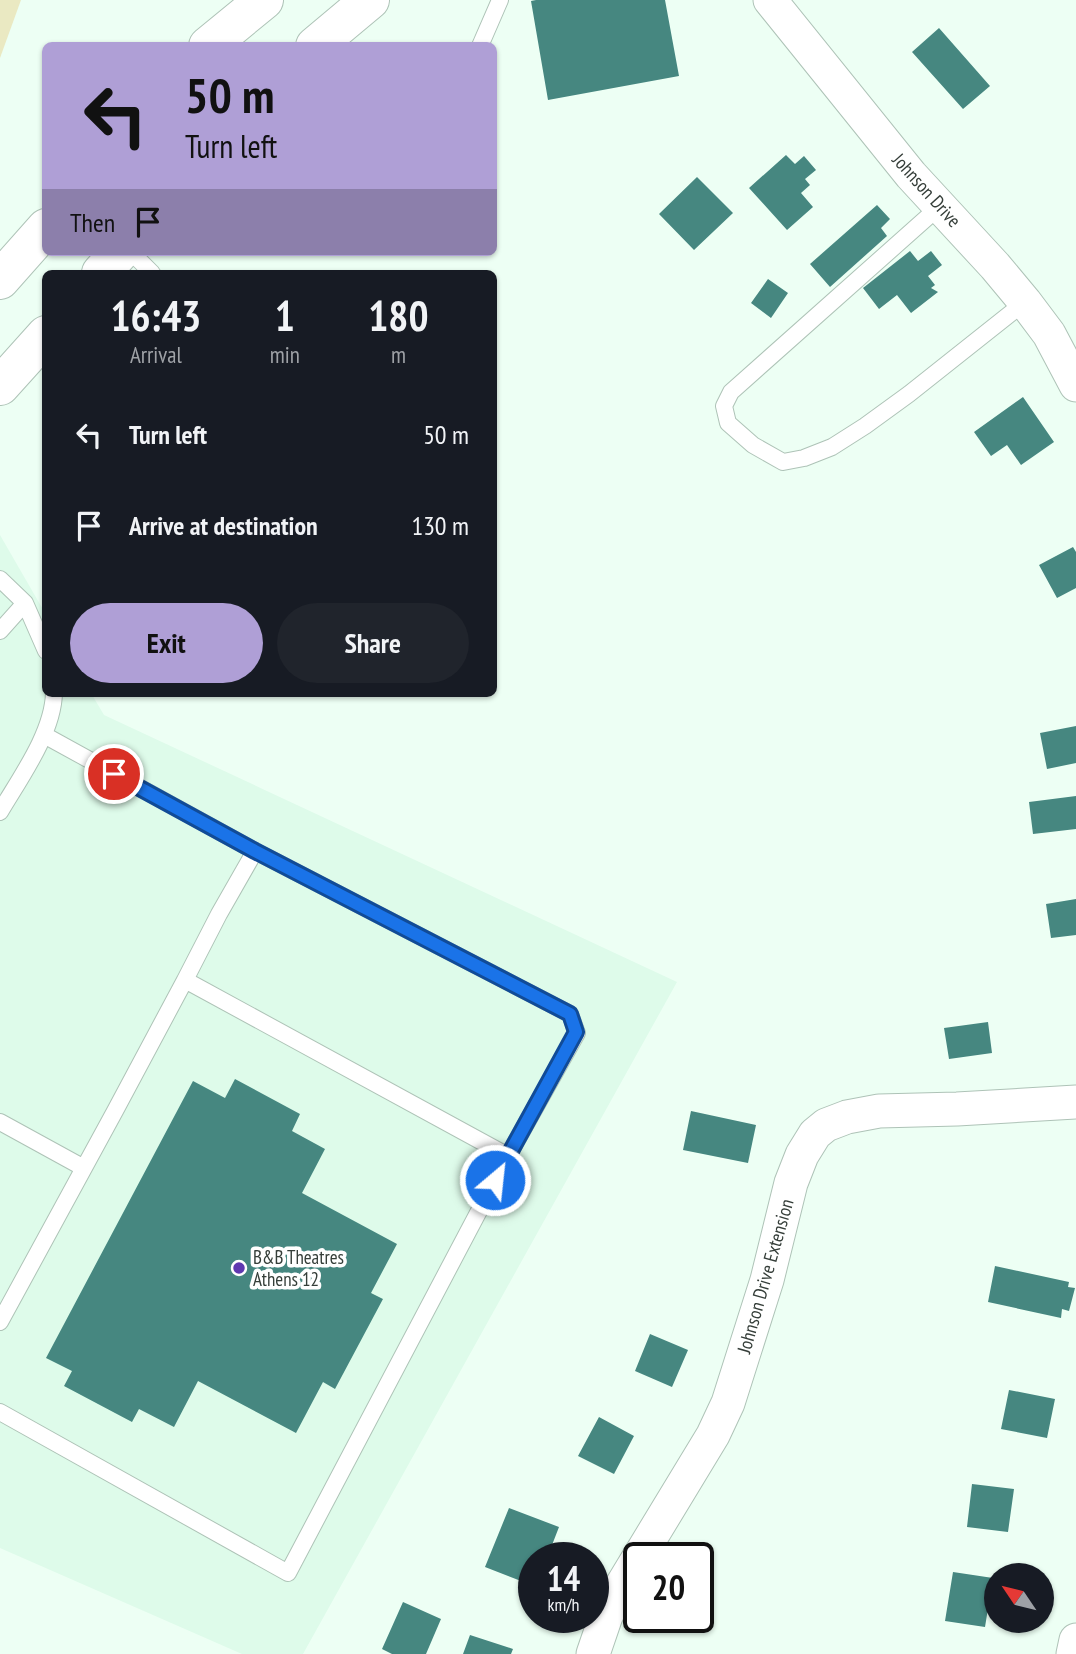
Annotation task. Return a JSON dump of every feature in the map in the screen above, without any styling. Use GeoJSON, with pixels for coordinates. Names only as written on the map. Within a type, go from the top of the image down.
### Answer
{"type":"FeatureCollection","features":[{"type":"Feature","properties":{"kind":"highway"},"geometry":{"type":"LineString","coordinates":[[213,42],[264,0]]}},
{"type":"Feature","properties":{"kind":"highway"},"geometry":{"type":"LineString","coordinates":[[320,42],[370,0]]}},
{"type":"Feature","properties":{"kind":"highway"},"geometry":{"type":"LineString","coordinates":[[0,280],[42,233]]}},
{"type":"Feature","properties":{"kind":"highway"},"geometry":{"type":"LineString","coordinates":[[104,270],[116,256]]}},
{"type":"Feature","properties":{"kind":"highway"},"geometry":{"type":"LineString","coordinates":[[0,386],[42,339]]}},
{"type":"Feature","properties":{"kind":"street","name":"Johnson Drive"},"geometry":{"type":"LineString","coordinates":[[770,0],[902,164],[1026,302],[1049,334],[1076,385]]}},
{"type":"Feature","properties":{"kind":"street","name":"Johnson Drive Extension"},"geometry":{"type":"LineString","coordinates":[[593,1654],[606,1616],[622,1585],[713,1435],[727,1403],[766,1280],[791,1183],[815,1134],[826,1125],[847,1116],[879,1111],[1076,1102]]}},
{"type":"Feature","properties":{"kind":"street"},"geometry":{"type":"LineString","coordinates":[[1073,1654],[1076,1640]]}},
{"type":"Feature","properties":{"kind":"lane"},"geometry":{"type":"LineString","coordinates":[[482,42],[500,0]]}},
{"type":"Feature","properties":{"kind":"lane"},"geometry":{"type":"LineString","coordinates":[[940,206],[731,392],[724,405],[728,423],[752,445],[783,461],[804,458],[832,447],[909,394],[1026,302]]}},
{"type":"Feature","properties":{"kind":"lane"},"geometry":{"type":"LineString","coordinates":[[135,256],[149,270]]}},
{"type":"Feature","properties":{"kind":"lane"},"geometry":{"type":"LineString","coordinates":[[0,579],[25,603],[42,642]]}},
{"type":"Feature","properties":{"kind":"lane"},"geometry":{"type":"LineString","coordinates":[[0,631],[25,603]]}},
{"type":"Feature","properties":{"kind":"lane"},"geometry":{"type":"LineString","coordinates":[[0,812],[44,735],[54,697]]}},
{"type":"Feature","properties":{"kind":"lane"},"geometry":{"type":"LineString","coordinates":[[0,1412],[288,1573],[576,1032],[570,1014],[255,851],[44,735]]}},
{"type":"Feature","properties":{"kind":"lane"},"geometry":{"type":"LineString","coordinates":[[0,1322],[255,851]]}},
{"type":"Feature","properties":{"kind":"lane"},"geometry":{"type":"LineString","coordinates":[[185,980],[508,1156]]}},
{"type":"Feature","properties":{"kind":"lane"},"geometry":{"type":"LineString","coordinates":[[0,1122],[84,1168]]}},
{"type":"Feature","properties":{"kind":"shaded area"},"geometry":{"type":"Polygon","coordinates":[[[0,0],[21,0],[0,58],[0,0]]]}},
{"type":"Feature","properties":{"kind":"shaded area"},"geometry":{"type":"Polygon","coordinates":[[[0,535],[42,608],[42,697],[93,697],[104,715],[677,982],[303,1654],[242,1654],[0,1548],[0,535]]]}},
{"type":"Feature","properties":{"kind":"building"},"geometry":{"type":"Polygon","coordinates":[[[665,0],[679,76],[548,100],[531,1],[665,0]]]}},
{"type":"Feature","properties":{"kind":"building"},"geometry":{"type":"Polygon","coordinates":[[[939,28],[990,86],[963,109],[912,52],[939,28]]]}},
{"type":"Feature","properties":{"kind":"building"},"geometry":{"type":"Polygon","coordinates":[[[786,155],[795,164],[804,156],[816,170],[805,179],[810,185],[801,193],[813,207],[787,230],[749,188],[786,155]]]}},
{"type":"Feature","properties":{"kind":"building"},"geometry":{"type":"Polygon","coordinates":[[[697,177],[733,213],[694,250],[659,214],[697,177]]]}},
{"type":"Feature","properties":{"kind":"building"},"geometry":{"type":"Polygon","coordinates":[[[877,205],[890,219],[881,228],[887,236],[830,287],[810,264],[877,205]]]}},
{"type":"Feature","properties":{"kind":"building"},"geometry":{"type":"Polygon","coordinates":[[[910,251],[918,261],[931,251],[942,265],[928,276],[935,285],[931,288],[938,292],[911,313],[897,295],[879,309],[863,288],[910,251]]]}},
{"type":"Feature","properties":{"kind":"building"},"geometry":{"type":"Polygon","coordinates":[[[768,279],[788,293],[771,318],[751,303],[768,279]]]}},
{"type":"Feature","properties":{"kind":"building"},"geometry":{"type":"Polygon","coordinates":[[[1023,397],[1054,442],[1021,465],[1007,445],[991,456],[974,432],[1023,397]]]}},
{"type":"Feature","properties":{"kind":"building"},"geometry":{"type":"Polygon","coordinates":[[[1073,547],[1076,552],[1076,588],[1057,598],[1039,565],[1073,547]]]}},
{"type":"Feature","properties":{"kind":"building"},"geometry":{"type":"Polygon","coordinates":[[[1076,726],[1076,763],[1047,769],[1040,733],[1076,726]]]}},
{"type":"Feature","properties":{"kind":"building"},"geometry":{"type":"Polygon","coordinates":[[[1076,796],[1076,829],[1033,834],[1029,802],[1076,796]]]}},
{"type":"Feature","properties":{"kind":"building"},"geometry":{"type":"Polygon","coordinates":[[[1076,899],[1076,935],[1051,938],[1046,904],[1076,899]]]}},
{"type":"Feature","properties":{"kind":"building"},"geometry":{"type":"Polygon","coordinates":[[[988,1022],[992,1053],[949,1059],[944,1028],[988,1022]]]}},
{"type":"Feature","properties":{"kind":"building","name":"B&B Theatres Athens 12"},"geometry":{"type":"Polygon","coordinates":[[[235,1079],[300,1114],[292,1131],[325,1149],[302,1193],[397,1244],[371,1293],[383,1299],[335,1389],[323,1382],[296,1433],[198,1381],[174,1427],[139,1409],[132,1422],[64,1386],[72,1371],[46,1358],[193,1081],[225,1098],[235,1079]]]}},
{"type":"Feature","properties":{"kind":"building"},"geometry":{"type":"Polygon","coordinates":[[[691,1111],[756,1125],[748,1163],[683,1150],[691,1111]]]}},
{"type":"Feature","properties":{"kind":"building"},"geometry":{"type":"Polygon","coordinates":[[[995,1266],[1069,1282],[1068,1287],[1075,1288],[1069,1311],[1062,1309],[1061,1318],[988,1302],[995,1266]]]}},
{"type":"Feature","properties":{"kind":"building"},"geometry":{"type":"Polygon","coordinates":[[[650,1334],[688,1350],[672,1387],[635,1371],[650,1334]]]}},
{"type":"Feature","properties":{"kind":"building"},"geometry":{"type":"Polygon","coordinates":[[[1009,1390],[1055,1399],[1047,1438],[1001,1429],[1009,1390]]]}},
{"type":"Feature","properties":{"kind":"building"},"geometry":{"type":"Polygon","coordinates":[[[599,1417],[634,1436],[614,1474],[578,1456],[599,1417]]]}},
{"type":"Feature","properties":{"kind":"building"},"geometry":{"type":"Polygon","coordinates":[[[972,1484],[1014,1489],[1008,1532],[967,1527],[972,1484]]]}},
{"type":"Feature","properties":{"kind":"building"},"geometry":{"type":"Polygon","coordinates":[[[509,1508],[559,1527],[553,1542],[518,1542],[518,1580],[485,1567],[509,1508]]]}},
{"type":"Feature","properties":{"kind":"building"},"geometry":{"type":"Polygon","coordinates":[[[953,1572],[984,1577],[984,1627],[945,1621],[953,1572]]]}},
{"type":"Feature","properties":{"kind":"building"},"geometry":{"type":"Polygon","coordinates":[[[403,1602],[441,1619],[426,1654],[392,1654],[382,1649],[403,1602]]]}},
{"type":"Feature","properties":{"kind":"building"},"geometry":{"type":"Polygon","coordinates":[[[470,1635],[513,1649],[511,1654],[463,1654],[470,1635]]]}},
{"type":"Feature","properties":{"kind":"place","name":"B&B Theatres Athens 12"},"geometry":{"type":"Point","coordinates":[239,1268]}},
{"type":"Feature","properties":{"kind":"route"},"geometry":{"type":"LineString","coordinates":[[114,774],[255,851],[570,1014],[576,1032],[495,1180]]}}]}
